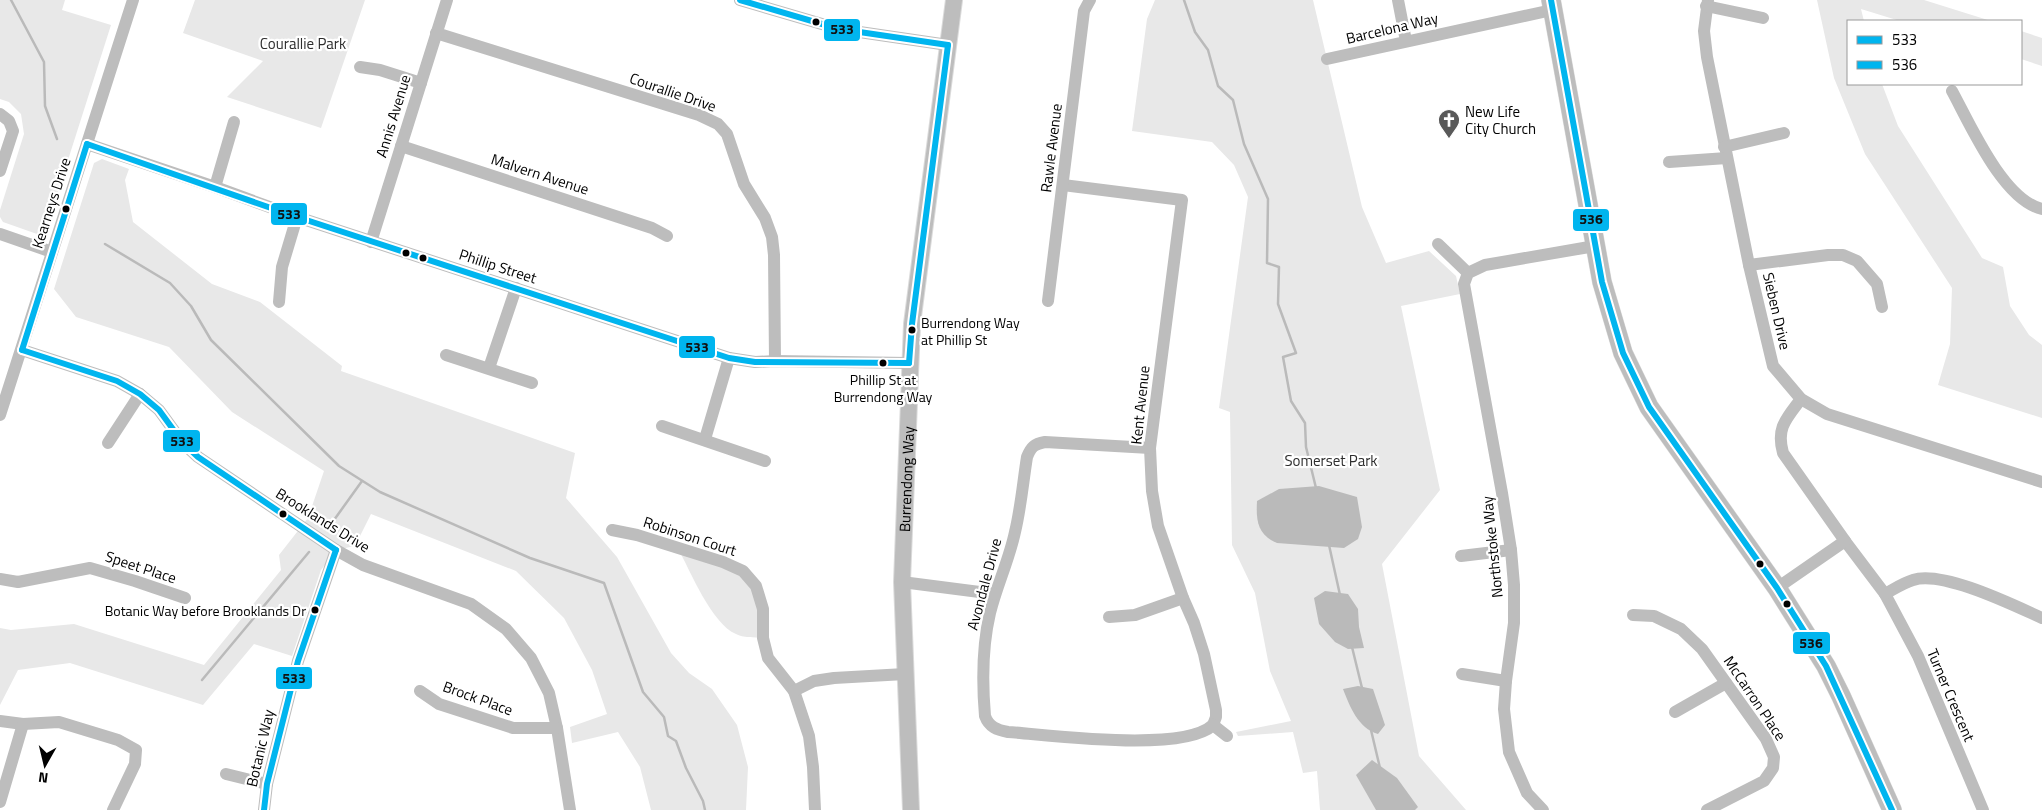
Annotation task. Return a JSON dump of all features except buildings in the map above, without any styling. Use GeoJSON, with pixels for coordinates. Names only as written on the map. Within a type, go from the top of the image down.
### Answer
{"type":"FeatureCollection","features":[{"type":"Feature","properties":{"kind":"highway"},"geometry":{"type":"LineString","coordinates":[[1552,5],[1595,246],[1611,317],[1622,353],[1638,388],[1669,438],[1777,588],[1826,666],[1842,696],[1892,810]]}},
{"type":"Feature","properties":{"kind":"main road","name":"Burrendong Way"},"geometry":{"type":"LineString","coordinates":[[911,810],[902,582],[912,324],[954,0]]}},
{"type":"Feature","properties":{"kind":"street","name":"Kearneys Drive"},"geometry":{"type":"LineString","coordinates":[[0,415],[133,0]]}},
{"type":"Feature","properties":{"kind":"street","name":"Annis Avenue"},"geometry":{"type":"LineString","coordinates":[[371,242],[446,0]]}},
{"type":"Feature","properties":{"kind":"street"},"geometry":{"type":"LineString","coordinates":[[740,0],[840,29],[948,45]]}},
{"type":"Feature","properties":{"kind":"street","name":"Rawle Avenue"},"geometry":{"type":"LineString","coordinates":[[1048,301],[1084,11],[1090,0]]}},
{"type":"Feature","properties":{"kind":"street"},"geometry":{"type":"LineString","coordinates":[[1398,0],[1406,41]]}},
{"type":"Feature","properties":{"kind":"street"},"geometry":{"type":"LineString","coordinates":[[1707,3],[1763,18]]}},
{"type":"Feature","properties":{"kind":"street","name":"Sieben Drive"},"geometry":{"type":"LineString","coordinates":[[1707,3],[1704,32],[1707,57],[1725,153],[1773,366],[1801,399],[1827,414],[2042,482]]}},
{"type":"Feature","properties":{"kind":"street","name":"Barcelona Way"},"geometry":{"type":"LineString","coordinates":[[1327,59],[1552,5]]}},
{"type":"Feature","properties":{"kind":"street","name":"Courallie Drive"},"geometry":{"type":"LineString","coordinates":[[436,33],[699,116],[718,124],[727,134],[744,184],[765,218],[772,237],[774,255],[775,360]]}},
{"type":"Feature","properties":{"kind":"street"},"geometry":{"type":"LineString","coordinates":[[360,67],[380,70],[421,83]]}},
{"type":"Feature","properties":{"kind":"street"},"geometry":{"type":"LineString","coordinates":[[1952,91],[1992,166],[2013,190],[2036,208],[2042,209]]}},
{"type":"Feature","properties":{"kind":"street"},"geometry":{"type":"LineString","coordinates":[[0,114],[9,121],[13,131],[0,172]]}},
{"type":"Feature","properties":{"kind":"street"},"geometry":{"type":"LineString","coordinates":[[215,187],[234,122]]}},
{"type":"Feature","properties":{"kind":"street"},"geometry":{"type":"LineString","coordinates":[[1669,162],[1725,153],[1784,133]]}},
{"type":"Feature","properties":{"kind":"street","name":"Phillip Street"},"geometry":{"type":"LineString","coordinates":[[87,144],[371,242],[729,358],[755,362],[775,360],[910,363]]}},
{"type":"Feature","properties":{"kind":"street","name":"Malvern Avenue"},"geometry":{"type":"LineString","coordinates":[[401,146],[652,228],[667,236]]}},
{"type":"Feature","properties":{"kind":"street","name":"Kent Avenue"},"geometry":{"type":"LineString","coordinates":[[1063,185],[1182,200],[1150,448],[1152,491],[1158,526],[1204,654],[1216,710],[1216,718],[1213,725]]}},
{"type":"Feature","properties":{"kind":"street"},"geometry":{"type":"LineString","coordinates":[[279,302],[282,267],[297,217]]}},
{"type":"Feature","properties":{"kind":"street"},"geometry":{"type":"LineString","coordinates":[[0,234],[52,252]]}},
{"type":"Feature","properties":{"kind":"street"},"geometry":{"type":"LineString","coordinates":[[1438,244],[1468,273],[1486,265],[1595,246]]}},
{"type":"Feature","properties":{"kind":"street"},"geometry":{"type":"LineString","coordinates":[[1749,265],[1828,255],[1843,255],[1857,261],[1877,284],[1882,307]]}},
{"type":"Feature","properties":{"kind":"street","name":"Northstoke Way"},"geometry":{"type":"LineString","coordinates":[[1468,273],[1464,286],[1511,550],[1514,585],[1514,623],[1504,709],[1508,752],[1527,793],[1543,810]]}},
{"type":"Feature","properties":{"kind":"street"},"geometry":{"type":"LineString","coordinates":[[489,368],[516,288]]}},
{"type":"Feature","properties":{"kind":"street","name":"Brooklands Drive"},"geometry":{"type":"LineString","coordinates":[[22,350],[117,381],[140,394],[159,410],[184,443],[198,457],[336,550],[363,565],[471,604],[506,629],[531,658],[549,693],[557,728],[570,810]]}},
{"type":"Feature","properties":{"kind":"street"},"geometry":{"type":"LineString","coordinates":[[446,355],[532,383]]}},
{"type":"Feature","properties":{"kind":"street"},"geometry":{"type":"LineString","coordinates":[[705,439],[729,358]]}},
{"type":"Feature","properties":{"kind":"street"},"geometry":{"type":"LineString","coordinates":[[108,443],[140,394]]}},
{"type":"Feature","properties":{"kind":"street","name":"Turner Crescent"},"geometry":{"type":"LineString","coordinates":[[1801,399],[1783,424],[1780,440],[1783,453],[1885,594],[1918,656],[1983,810]]}},
{"type":"Feature","properties":{"kind":"street"},"geometry":{"type":"LineString","coordinates":[[662,426],[705,439],[765,461]]}},
{"type":"Feature","properties":{"kind":"street","name":"Avondale Drive"},"geometry":{"type":"LineString","coordinates":[[1150,448],[1055,442],[1036,443],[1030,449],[1014,535],[988,622],[983,664],[985,716],[993,727],[1008,732],[1148,741],[1194,735],[1208,730],[1213,725]]}},
{"type":"Feature","properties":{"kind":"street","name":"Robinson Court"},"geometry":{"type":"LineString","coordinates":[[612,530],[637,535],[723,562],[742,571],[756,586],[763,609],[763,638],[768,658],[794,691],[809,736],[815,810]]}},
{"type":"Feature","properties":{"kind":"street"},"geometry":{"type":"LineString","coordinates":[[1777,588],[1845,541]]}},
{"type":"Feature","properties":{"kind":"street","name":"Botanic Way"},"geometry":{"type":"LineString","coordinates":[[264,810],[267,784],[298,661],[336,550]]}},
{"type":"Feature","properties":{"kind":"street"},"geometry":{"type":"LineString","coordinates":[[1461,556],[1511,550]]}},
{"type":"Feature","properties":{"kind":"street","name":"Speet Place"},"geometry":{"type":"LineString","coordinates":[[0,579],[18,582],[90,568],[185,598]]}},
{"type":"Feature","properties":{"kind":"street"},"geometry":{"type":"LineString","coordinates":[[1885,594],[1913,580],[1938,579],[1983,592],[2042,618]]}},
{"type":"Feature","properties":{"kind":"street"},"geometry":{"type":"LineString","coordinates":[[902,582],[995,594]]}},
{"type":"Feature","properties":{"kind":"street"},"geometry":{"type":"LineString","coordinates":[[1109,617],[1135,615],[1183,598]]}},
{"type":"Feature","properties":{"kind":"street","name":"McCarron Place"},"geometry":{"type":"LineString","coordinates":[[1633,615],[1654,616],[1681,629],[1702,649],[1766,740],[1774,757],[1773,768],[1764,781],[1707,810]]}},
{"type":"Feature","properties":{"kind":"street"},"geometry":{"type":"LineString","coordinates":[[794,691],[814,681],[905,674]]}},
{"type":"Feature","properties":{"kind":"street"},"geometry":{"type":"LineString","coordinates":[[1462,674],[1506,681]]}},
{"type":"Feature","properties":{"kind":"street"},"geometry":{"type":"LineString","coordinates":[[1675,712],[1726,684]]}},
{"type":"Feature","properties":{"kind":"street","name":"Brock Place"},"geometry":{"type":"LineString","coordinates":[[420,691],[439,704],[512,728],[557,728]]}},
{"type":"Feature","properties":{"kind":"street"},"geometry":{"type":"LineString","coordinates":[[0,721],[23,724],[59,722],[118,740],[136,750],[135,764],[113,810]]}},
{"type":"Feature","properties":{"kind":"street"},"geometry":{"type":"LineString","coordinates":[[0,802],[23,724]]}},
{"type":"Feature","properties":{"kind":"street"},"geometry":{"type":"LineString","coordinates":[[1213,725],[1227,736]]}},
{"type":"Feature","properties":{"kind":"street"},"geometry":{"type":"LineString","coordinates":[[226,774],[267,784]]}},
{"type":"Feature","properties":{"kind":"green space"},"geometry":{"type":"Polygon","coordinates":[[[0,0],[65,0],[62,10],[111,25],[46,229],[37,234],[3,222],[0,217],[0,210],[24,134],[21,114],[9,102],[0,99],[0,0]]]}},
{"type":"Feature","properties":{"kind":"green space","name":"Courallie Park"},"geometry":{"type":"Polygon","coordinates":[[[195,0],[365,0],[321,128],[227,97],[263,61],[183,33],[195,0]]]}},
{"type":"Feature","properties":{"kind":"green space","name":"Somerset Park"},"geometry":{"type":"Polygon","coordinates":[[[1155,0],[1313,0],[1362,207],[1386,263],[1429,251],[1456,276],[1460,294],[1401,306],[1440,490],[1382,564],[1419,756],[1466,810],[1320,810],[1317,771],[1303,773],[1293,732],[1238,736],[1236,732],[1291,721],[1270,671],[1255,593],[1232,545],[1230,412],[1219,408],[1248,197],[1234,165],[1212,142],[1132,131],[1147,19],[1155,0]]]}},
{"type":"Feature","properties":{"kind":"green space"},"geometry":{"type":"Polygon","coordinates":[[[1817,0],[1924,0],[1988,20],[1897,20],[1861,9],[1864,20],[1847,20],[1847,85],[1882,85],[1898,126],[1982,258],[2003,267],[2010,306],[2029,335],[2042,345],[2042,418],[1938,385],[1950,344],[1952,288],[1865,154],[1834,78],[1817,0]]]}},
{"type":"Feature","properties":{"kind":"green space"},"geometry":{"type":"Polygon","coordinates":[[[2022,31],[2042,38],[2042,66],[2022,59],[2022,31]]]}},
{"type":"Feature","properties":{"kind":"green space"},"geometry":{"type":"Polygon","coordinates":[[[102,159],[129,169],[125,180],[133,222],[212,284],[260,302],[342,366],[341,371],[575,453],[566,498],[617,557],[671,653],[689,673],[712,689],[737,725],[748,767],[746,810],[651,810],[640,767],[618,732],[572,743],[570,727],[607,714],[592,670],[564,618],[516,571],[371,514],[355,546],[336,550],[321,570],[292,656],[254,644],[203,705],[70,663],[18,670],[0,705],[0,628],[11,630],[74,624],[204,665],[281,570],[279,555],[308,518],[324,471],[232,412],[169,347],[76,317],[54,289],[94,163],[102,159]]]}},
{"type":"Feature","properties":{"kind":"green space"},"geometry":{"type":"Polygon","coordinates":[[[678,548],[723,562],[756,586],[763,638],[739,635],[727,628],[719,620],[702,596],[678,548]]]}},
{"type":"Feature","properties":{"kind":"shaded area"},"geometry":{"type":"Polygon","coordinates":[[[1319,486],[1357,497],[1362,527],[1358,539],[1344,548],[1277,543],[1265,536],[1259,526],[1257,501],[1279,489],[1319,486]]]}},
{"type":"Feature","properties":{"kind":"shaded area"},"geometry":{"type":"Polygon","coordinates":[[[1325,591],[1348,594],[1358,609],[1359,627],[1364,648],[1348,649],[1335,642],[1319,624],[1314,598],[1325,591]]]}},
{"type":"Feature","properties":{"kind":"shaded area"},"geometry":{"type":"Polygon","coordinates":[[[1358,686],[1373,689],[1385,725],[1378,734],[1360,722],[1352,710],[1343,689],[1358,686]]]}},
{"type":"Feature","properties":{"kind":"shaded area"},"geometry":{"type":"Polygon","coordinates":[[[1372,760],[1397,778],[1418,807],[1415,810],[1376,810],[1356,775],[1372,760]]]}},
{"type":"Feature","properties":{"kind":"waterway"},"geometry":{"type":"LineString","coordinates":[[11,0],[44,62],[45,106],[57,139]]}},
{"type":"Feature","properties":{"kind":"waterway"},"geometry":{"type":"LineString","coordinates":[[1184,0],[1195,32],[1208,50],[1218,86],[1233,100],[1244,144],[1268,199],[1267,263],[1279,267],[1278,304],[1296,353],[1283,357],[1291,401],[1305,423],[1306,447],[1316,488]]}},
{"type":"Feature","properties":{"kind":"waterway"},"geometry":{"type":"LineString","coordinates":[[105,244],[170,283],[191,306],[211,340],[339,466],[380,492],[530,558],[604,583],[643,692],[664,717],[668,736],[676,741],[686,768],[703,801],[705,810]]}},
{"type":"Feature","properties":{"kind":"waterway"},"geometry":{"type":"LineString","coordinates":[[334,520],[362,481]]}},
{"type":"Feature","properties":{"kind":"waterway"},"geometry":{"type":"LineString","coordinates":[[1329,545],[1340,595]]}},
{"type":"Feature","properties":{"kind":"waterway"},"geometry":{"type":"LineString","coordinates":[[202,680],[309,552]]}},
{"type":"Feature","properties":{"kind":"waterway"},"geometry":{"type":"LineString","coordinates":[[1352,647],[1362,688]]}},
{"type":"Feature","properties":{"kind":"waterway"},"geometry":{"type":"LineString","coordinates":[[1371,730],[1380,768]]}},
{"type":"Feature","properties":{"kind":"transit line","name":"533"},"geometry":{"type":"LineString","coordinates":[[740,0],[839,29],[948,45]]}},
{"type":"Feature","properties":{"kind":"transit line","name":"536"},"geometry":{"type":"LineString","coordinates":[[1551,0],[1602,282],[1623,353],[1649,407],[1777,588],[1826,666],[1892,810]]}},
{"type":"Feature","properties":{"kind":"transit line","name":"533"},"geometry":{"type":"LineString","coordinates":[[909,363],[912,324],[948,45]]}},
{"type":"Feature","properties":{"kind":"transit line","name":"533"},"geometry":{"type":"LineString","coordinates":[[87,144],[297,217],[729,358],[755,362],[909,363]]}},
{"type":"Feature","properties":{"kind":"transit line","name":"533"},"geometry":{"type":"LineString","coordinates":[[22,350],[87,144]]}},
{"type":"Feature","properties":{"kind":"transit line","name":"533"},"geometry":{"type":"LineString","coordinates":[[22,350],[117,381],[140,394],[159,410],[183,443],[198,457],[336,550]]}},
{"type":"Feature","properties":{"kind":"transit line","name":"533"},"geometry":{"type":"LineString","coordinates":[[264,810],[267,784],[298,661],[336,550]]}},
{"type":"Feature","properties":{"kind":"place","name":"New Life City Church"},"geometry":{"type":"Point","coordinates":[1449,139]}},
{"type":"Feature","properties":{"kind":"place","name":"Burrendong Way at Phillip St"},"geometry":{"type":"Point","coordinates":[912,330]}},
{"type":"Feature","properties":{"kind":"place","name":"Phillip St at Burrendong Way"},"geometry":{"type":"Point","coordinates":[883,363]}},
{"type":"Feature","properties":{"kind":"place","name":"Botanic Way before Brooklands Dr"},"geometry":{"type":"Point","coordinates":[315,610]}}]}
